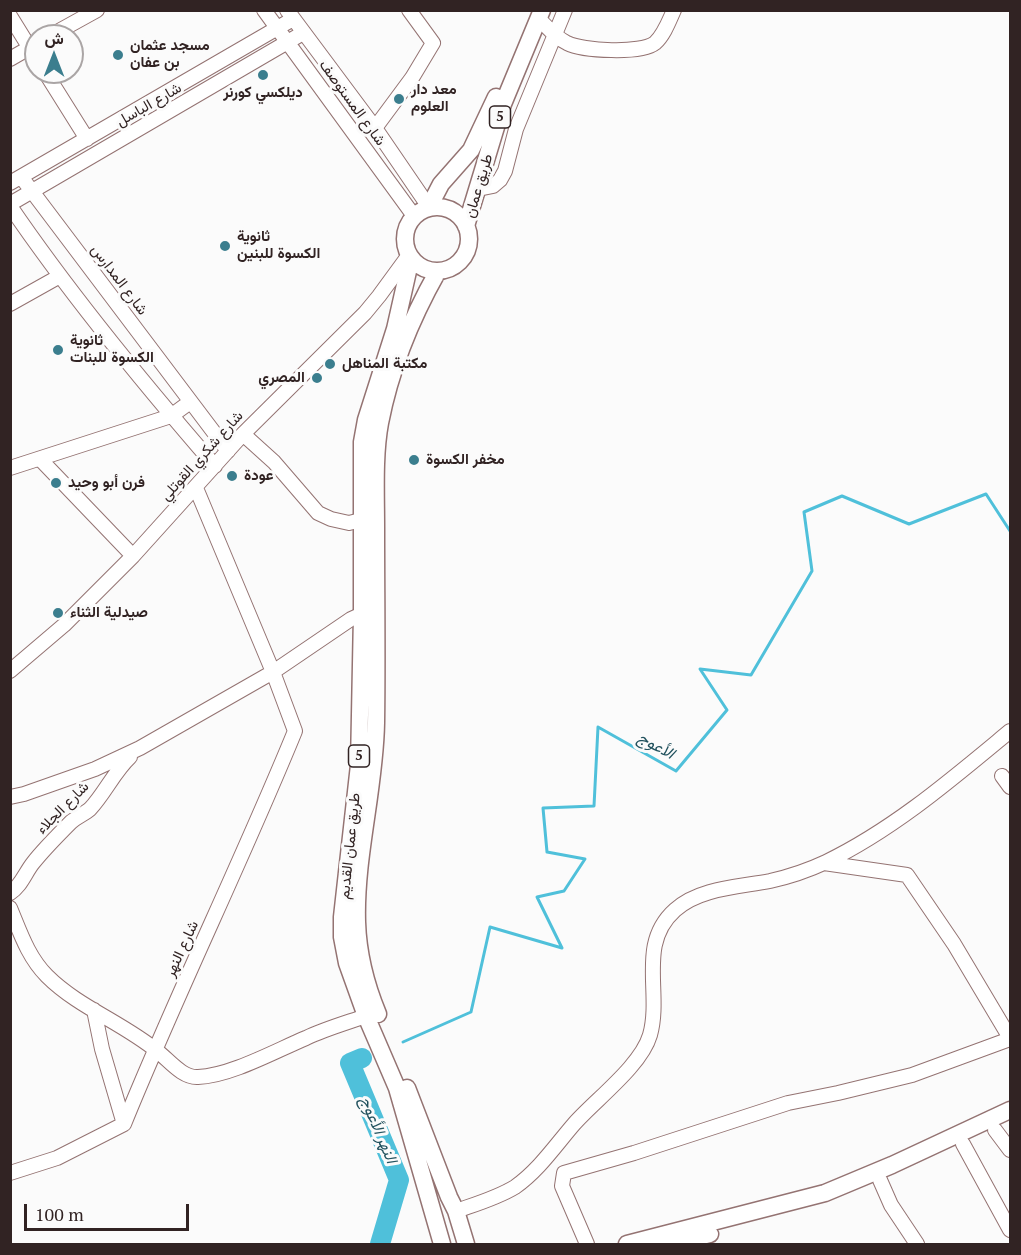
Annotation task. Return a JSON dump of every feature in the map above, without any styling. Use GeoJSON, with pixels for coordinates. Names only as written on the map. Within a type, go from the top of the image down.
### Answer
{"type":"FeatureCollection","features":[{"type":"Feature","properties":{"kind":"main road","name":"طريق عمان"},"geometry":{"type":"LineString","coordinates":[[466,226],[503,104],[536,12]]}},
{"type":"Feature","properties":{"kind":"main road","name":"طريق عمان"},"geometry":{"type":"LineString","coordinates":[[429,207],[441,184],[477,140],[536,12]]}},
{"type":"Feature","properties":{"kind":"main road"},"geometry":{"type":"LineString","coordinates":[[429,207],[451,210],[460,217],[469,236],[464,256],[457,263],[438,271],[418,265],[410,256],[405,245],[408,224],[414,216],[429,207]]}},
{"type":"Feature","properties":{"kind":"main road","name":"طريق عمان القديم"},"geometry":{"type":"LineString","coordinates":[[410,256],[395,329],[366,420],[362,442],[359,765],[342,916],[342,937],[347,963],[366,1016],[397,1088],[442,1245]]}},
{"type":"Feature","properties":{"kind":"main road","name":"طريق عمان القديم"},"geometry":{"type":"LineString","coordinates":[[438,271],[419,304],[408,331],[380,424],[376,477],[376,726],[357,921],[359,950],[374,1005],[456,1211],[466,1245]]}},
{"type":"Feature","properties":{"kind":"main road"},"geometry":{"type":"LineString","coordinates":[[681,1240],[825,1193],[1011,1110]]}},
{"type":"Feature","properties":{"kind":"main road"},"geometry":{"type":"LineString","coordinates":[[627,1245],[681,1240],[835,1200],[1011,1121]]}},
{"type":"Feature","properties":{"kind":"street"},"geometry":{"type":"LineString","coordinates":[[72,24],[97,10]]}},
{"type":"Feature","properties":{"kind":"street","name":"شارع المستوصف"},"geometry":{"type":"LineString","coordinates":[[264,10],[414,216]]}},
{"type":"Feature","properties":{"kind":"street"},"geometry":{"type":"LineString","coordinates":[[375,128],[412,78],[433,43],[409,10]]}},
{"type":"Feature","properties":{"kind":"street"},"geometry":{"type":"LineString","coordinates":[[478,189],[493,186],[505,171],[514,135],[565,10]]}},
{"type":"Feature","properties":{"kind":"street"},"geometry":{"type":"LineString","coordinates":[[536,12],[555,34],[568,43],[582,48],[623,50],[645,48],[655,43],[674,10]]}},
{"type":"Feature","properties":{"kind":"street","name":"شارع المستوصف"},"geometry":{"type":"LineString","coordinates":[[290,15],[375,128],[429,207]]}},
{"type":"Feature","properties":{"kind":"street","name":"شارع الباسل"},"geometry":{"type":"LineString","coordinates":[[16,181],[277,27],[290,15]]}},
{"type":"Feature","properties":{"kind":"street"},"geometry":{"type":"LineString","coordinates":[[10,16],[24,36]]}},
{"type":"Feature","properties":{"kind":"street","name":"شارع الباسل"},"geometry":{"type":"LineString","coordinates":[[10,205],[303,33]]}},
{"type":"Feature","properties":{"kind":"street"},"geometry":{"type":"LineString","coordinates":[[53,84],[87,139]]}},
{"type":"Feature","properties":{"kind":"street"},"geometry":{"type":"LineString","coordinates":[[497,126],[514,135]]}},
{"type":"Feature","properties":{"kind":"street","name":"شارع المدارس"},"geometry":{"type":"LineString","coordinates":[[16,181],[32,193],[228,451]]}},
{"type":"Feature","properties":{"kind":"street"},"geometry":{"type":"LineString","coordinates":[[10,205],[17,228],[60,276],[171,416],[215,466]]}},
{"type":"Feature","properties":{"kind":"street","name":"شارع شكري القوتلي"},"geometry":{"type":"LineString","coordinates":[[10,671],[64,625],[133,556],[243,434],[365,313],[410,256]]}},
{"type":"Feature","properties":{"kind":"street"},"geometry":{"type":"LineString","coordinates":[[10,304],[60,276]]}},
{"type":"Feature","properties":{"kind":"street"},"geometry":{"type":"LineString","coordinates":[[10,468],[171,416],[190,402]]}},
{"type":"Feature","properties":{"kind":"street"},"geometry":{"type":"LineString","coordinates":[[243,434],[274,462],[318,513],[349,523],[361,520]]}},
{"type":"Feature","properties":{"kind":"street"},"geometry":{"type":"LineString","coordinates":[[40,459],[133,556]]}},
{"type":"Feature","properties":{"kind":"street","name":"شارع النهر"},"geometry":{"type":"LineString","coordinates":[[124,1124],[155,1049],[256,825],[294,731],[273,672],[196,488]]}},
{"type":"Feature","properties":{"kind":"street"},"geometry":{"type":"LineString","coordinates":[[10,797],[95,769],[140,748],[273,672],[351,619],[362,614]]}},
{"type":"Feature","properties":{"kind":"street"},"geometry":{"type":"LineString","coordinates":[[456,1211],[493,1197],[527,1178],[576,1123],[607,1094],[645,1049],[653,1013],[653,952],[664,922],[676,909],[703,895],[772,881],[824,863],[885,829],[1011,731]]}},
{"type":"Feature","properties":{"kind":"street","name":"شارع الجلاء"},"geometry":{"type":"LineString","coordinates":[[10,893],[16,889],[41,854],[72,821],[88,810],[105,790],[118,768],[140,748]]}},
{"type":"Feature","properties":{"kind":"street"},"geometry":{"type":"LineString","coordinates":[[587,1245],[562,1186],[564,1173],[572,1169],[634,1153],[788,1102],[838,1093],[912,1075],[1011,1038],[954,944],[907,875],[824,863]]}},
{"type":"Feature","properties":{"kind":"street"},"geometry":{"type":"LineString","coordinates":[[10,908],[31,957],[47,977],[155,1049],[184,1073],[195,1077],[211,1076],[232,1070],[312,1035],[366,1016]]}},
{"type":"Feature","properties":{"kind":"street"},"geometry":{"type":"LineString","coordinates":[[10,1173],[57,1158],[124,1124],[102,1049],[94,1010]]}},
{"type":"Feature","properties":{"kind":"street"},"geometry":{"type":"LineString","coordinates":[[995,1130],[1011,1150]]}},
{"type":"Feature","properties":{"kind":"street"},"geometry":{"type":"LineString","coordinates":[[963,1144],[1011,1230]]}},
{"type":"Feature","properties":{"kind":"street"},"geometry":{"type":"LineString","coordinates":[[880,1180],[891,1205],[917,1245]]}},
{"type":"Feature","properties":{"kind":"waterway","name":"الأعوج"},"geometry":{"type":"LineString","coordinates":[[403,1042],[471,1012],[490,927],[562,948],[537,897],[564,891],[585,859],[547,852],[543,808],[594,806],[598,727],[676,771],[727,710],[700,669],[751,675],[812,571],[804,512],[842,496],[909,524],[986,494],[1010,531]]}},
{"type":"Feature","properties":{"kind":"waterway","name":"النهر الأعوج"},"geometry":{"type":"LineString","coordinates":[[362,1058],[350,1063],[399,1180],[380,1244]]}},
{"type":"Feature","properties":{"kind":"place","name":"مسجد عثمان بن عفان"},"geometry":{"type":"Point","coordinates":[118,55]}},
{"type":"Feature","properties":{"kind":"place","name":"ديلكسي كورنر"},"geometry":{"type":"Point","coordinates":[263,75]}},
{"type":"Feature","properties":{"kind":"place","name":"معد دار العلوم"},"geometry":{"type":"Point","coordinates":[399,99]}},
{"type":"Feature","properties":{"kind":"place","name":"ثانوية الكسوة للبنين"},"geometry":{"type":"Point","coordinates":[225,246]}},
{"type":"Feature","properties":{"kind":"place","name":"ثانوية الكسوة للبنات"},"geometry":{"type":"Point","coordinates":[58,350]}},
{"type":"Feature","properties":{"kind":"place","name":"مكتبة المناهل"},"geometry":{"type":"Point","coordinates":[330,364]}},
{"type":"Feature","properties":{"kind":"place","name":"المصري"},"geometry":{"type":"Point","coordinates":[317,378]}},
{"type":"Feature","properties":{"kind":"place","name":"مخفر الكسوة"},"geometry":{"type":"Point","coordinates":[414,460]}},
{"type":"Feature","properties":{"kind":"place","name":"عودة"},"geometry":{"type":"Point","coordinates":[232,476]}},
{"type":"Feature","properties":{"kind":"place","name":"فرن أبو وحيد"},"geometry":{"type":"Point","coordinates":[56,483]}},
{"type":"Feature","properties":{"kind":"place","name":"صيدلية الثناء"},"geometry":{"type":"Point","coordinates":[58,613]}}]}
